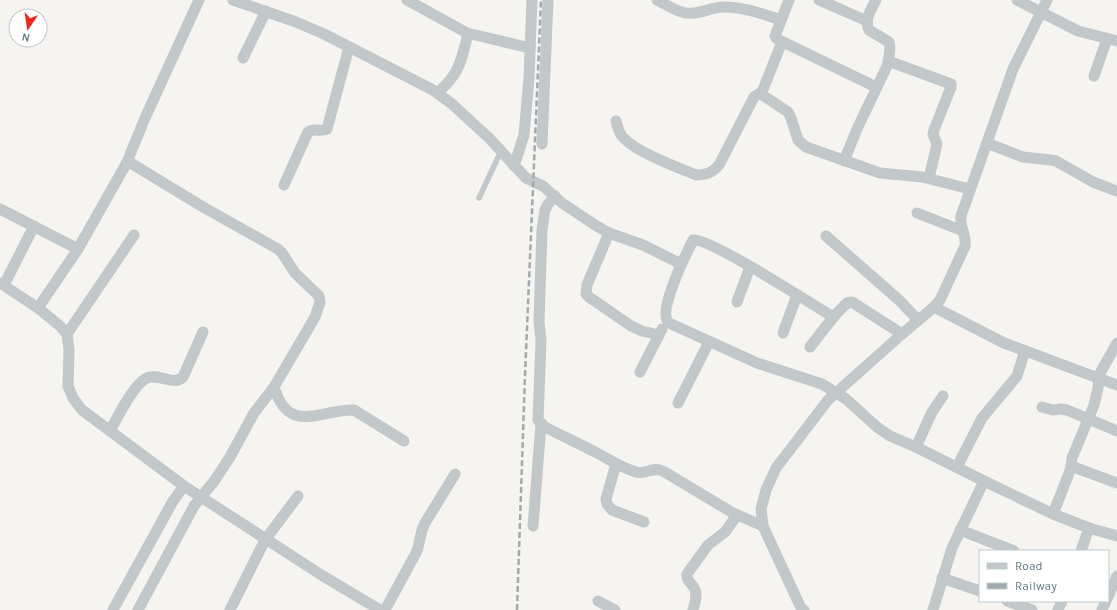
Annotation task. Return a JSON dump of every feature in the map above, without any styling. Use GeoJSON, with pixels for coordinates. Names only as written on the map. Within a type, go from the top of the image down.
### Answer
{"type":"FeatureCollection","features":[{"type":"Feature","properties":{"kind":"street"},"geometry":{"type":"LineString","coordinates":[[38,308],[78,249],[127,162],[145,118],[199,0]]}},
{"type":"Feature","properties":{"kind":"street"},"geometry":{"type":"LineString","coordinates":[[232,0],[266,11],[324,34],[438,93],[501,151],[526,178],[543,186],[562,203],[583,218],[609,233],[655,250],[678,262],[680,267]]}},
{"type":"Feature","properties":{"kind":"street"},"geometry":{"type":"LineString","coordinates":[[407,0],[468,34],[530,48]]}},
{"type":"Feature","properties":{"kind":"street"},"geometry":{"type":"LineString","coordinates":[[514,166],[524,135],[529,78],[532,0]]}},
{"type":"Feature","properties":{"kind":"street"},"geometry":{"type":"LineString","coordinates":[[542,144],[548,0]]}},
{"type":"Feature","properties":{"kind":"street"},"geometry":{"type":"LineString","coordinates":[[657,0],[685,13],[694,13],[722,7],[737,7],[781,20]]}},
{"type":"Feature","properties":{"kind":"street"},"geometry":{"type":"LineString","coordinates":[[789,0],[775,38],[876,88]]}},
{"type":"Feature","properties":{"kind":"street"},"geometry":{"type":"LineString","coordinates":[[819,0],[867,21]]}},
{"type":"Feature","properties":{"kind":"street"},"geometry":{"type":"LineString","coordinates":[[844,161],[888,61],[890,48],[889,42],[869,30],[868,27],[868,15],[876,0]]}},
{"type":"Feature","properties":{"kind":"street"},"geometry":{"type":"LineString","coordinates":[[1017,0],[1078,31],[1112,40],[1094,76]]}},
{"type":"Feature","properties":{"kind":"street"},"geometry":{"type":"LineString","coordinates":[[802,609],[763,526],[761,509],[763,498],[776,468],[828,400],[838,393],[940,300],[965,246],[966,238],[960,220],[1013,69],[1048,0]]}},
{"type":"Feature","properties":{"kind":"street"},"geometry":{"type":"LineString","coordinates":[[243,58],[266,11]]}},
{"type":"Feature","properties":{"kind":"street"},"geometry":{"type":"LineString","coordinates":[[438,93],[452,78],[456,71],[460,63],[468,34]]}},
{"type":"Feature","properties":{"kind":"street"},"geometry":{"type":"LineString","coordinates":[[616,121],[620,133],[630,144],[654,157],[696,175],[710,174],[719,165],[754,97],[762,92],[782,42]]}},
{"type":"Feature","properties":{"kind":"street"},"geometry":{"type":"LineString","coordinates":[[284,185],[308,132],[313,130],[323,131],[327,129],[349,47]]}},
{"type":"Feature","properties":{"kind":"street"},"geometry":{"type":"LineString","coordinates":[[888,61],[951,84],[933,134],[936,146],[929,178]]}},
{"type":"Feature","properties":{"kind":"street"},"geometry":{"type":"LineString","coordinates":[[762,92],[764,96],[788,112],[796,135],[801,143],[817,152],[880,173],[914,175],[970,189]]}},
{"type":"Feature","properties":{"kind":"street"},"geometry":{"type":"LineString","coordinates":[[987,143],[1023,157],[1056,161],[1093,182],[1117,191]]}},
{"type":"Feature","properties":{"kind":"street"},"geometry":{"type":"LineString","coordinates":[[127,162],[133,164],[203,207],[278,249],[295,273],[319,296],[320,302],[315,317],[274,387],[254,413],[230,457],[215,480],[200,496],[188,515],[138,610]]}},
{"type":"Feature","properties":{"kind":"street"},"geometry":{"type":"LineString","coordinates":[[555,196],[545,210],[542,230],[539,321],[541,340],[538,420],[541,424],[616,464],[638,472],[647,472],[652,469],[663,471],[737,515],[763,526]]}},
{"type":"Feature","properties":{"kind":"street"},"geometry":{"type":"LineString","coordinates":[[0,209],[78,249]]}},
{"type":"Feature","properties":{"kind":"street"},"geometry":{"type":"LineString","coordinates":[[917,213],[963,231]]}},
{"type":"Feature","properties":{"kind":"street"},"geometry":{"type":"LineString","coordinates":[[34,226],[2,284],[38,308],[68,334]]}},
{"type":"Feature","properties":{"kind":"street"},"geometry":{"type":"LineString","coordinates":[[609,233],[587,285],[586,294],[631,326],[642,331],[659,335]]}},
{"type":"Feature","properties":{"kind":"street"},"geometry":{"type":"LineString","coordinates":[[134,235],[68,334],[68,386],[70,393],[82,410],[184,486],[265,540],[380,610]]}},
{"type":"Feature","properties":{"kind":"street"},"geometry":{"type":"LineString","coordinates":[[826,236],[899,300],[918,320]]}},
{"type":"Feature","properties":{"kind":"street"},"geometry":{"type":"LineString","coordinates":[[835,315],[830,315],[708,243],[695,239],[692,241],[680,267],[668,302],[665,317],[667,322],[672,325],[765,366],[814,380],[838,393],[884,432],[984,481],[1053,514],[1090,528],[1117,536]]}},
{"type":"Feature","properties":{"kind":"street"},"geometry":{"type":"LineString","coordinates":[[737,302],[750,267]]}},
{"type":"Feature","properties":{"kind":"street"},"geometry":{"type":"LineString","coordinates":[[783,333],[797,295]]}},
{"type":"Feature","properties":{"kind":"street"},"geometry":{"type":"LineString","coordinates":[[810,347],[835,315],[849,302],[852,302],[902,334]]}},
{"type":"Feature","properties":{"kind":"street"},"geometry":{"type":"LineString","coordinates":[[934,307],[967,323],[990,337],[1117,385]]}},
{"type":"Feature","properties":{"kind":"street"},"geometry":{"type":"LineString","coordinates":[[640,372],[667,322]]}},
{"type":"Feature","properties":{"kind":"street"},"geometry":{"type":"LineString","coordinates":[[110,431],[138,384],[151,376],[158,376],[176,381],[184,377],[203,332]]}},
{"type":"Feature","properties":{"kind":"street"},"geometry":{"type":"LineString","coordinates":[[678,404],[709,342]]}},
{"type":"Feature","properties":{"kind":"street"},"geometry":{"type":"LineString","coordinates":[[1053,514],[1098,388],[1099,375],[1117,343]]}},
{"type":"Feature","properties":{"kind":"street"},"geometry":{"type":"LineString","coordinates":[[957,467],[982,418],[1018,376],[1025,351]]}},
{"type":"Feature","properties":{"kind":"street"},"geometry":{"type":"LineString","coordinates":[[274,387],[281,404],[286,411],[303,417],[354,410],[404,441]]}},
{"type":"Feature","properties":{"kind":"street"},"geometry":{"type":"LineString","coordinates":[[916,447],[932,412],[943,396]]}},
{"type":"Feature","properties":{"kind":"street"},"geometry":{"type":"LineString","coordinates":[[1042,407],[1053,410],[1062,409],[1088,418],[1117,431]]}},
{"type":"Feature","properties":{"kind":"street"},"geometry":{"type":"LineString","coordinates":[[533,526],[541,424]]}},
{"type":"Feature","properties":{"kind":"street"},"geometry":{"type":"LineString","coordinates":[[616,464],[606,499],[607,504],[612,510],[644,522]]}},
{"type":"Feature","properties":{"kind":"street"},"geometry":{"type":"LineString","coordinates":[[1071,466],[1117,483]]}},
{"type":"Feature","properties":{"kind":"street"},"geometry":{"type":"LineString","coordinates":[[385,610],[416,551],[419,544],[421,530],[425,522],[455,474]]}},
{"type":"Feature","properties":{"kind":"street"},"geometry":{"type":"LineString","coordinates":[[933,610],[952,548],[984,481]]}},
{"type":"Feature","properties":{"kind":"street"},"geometry":{"type":"LineString","coordinates":[[112,610],[173,501],[184,486]]}},
{"type":"Feature","properties":{"kind":"street"},"geometry":{"type":"LineString","coordinates":[[230,610],[265,540],[298,496]]}},
{"type":"Feature","properties":{"kind":"street"},"geometry":{"type":"LineString","coordinates":[[693,610],[696,593],[695,589],[688,580],[687,574],[708,544],[725,532],[737,515]]}},
{"type":"Feature","properties":{"kind":"street"},"geometry":{"type":"LineString","coordinates":[[1081,550],[1090,528]]}},
{"type":"Feature","properties":{"kind":"street"},"geometry":{"type":"LineString","coordinates":[[960,530],[1011,550]]}},
{"type":"Feature","properties":{"kind":"street"},"geometry":{"type":"LineString","coordinates":[[1109,595],[1117,576]]}},
{"type":"Feature","properties":{"kind":"street"},"geometry":{"type":"LineString","coordinates":[[942,578],[979,591]]}},
{"type":"Feature","properties":{"kind":"street"},"geometry":{"type":"LineString","coordinates":[[598,601],[615,610]]}},
{"type":"Feature","properties":{"kind":"street"},"geometry":{"type":"LineString","coordinates":[[1011,602],[1032,610]]}},
{"type":"Feature","properties":{"kind":"lane"},"geometry":{"type":"LineString","coordinates":[[479,198],[501,151]]}},
{"type":"Feature","properties":{"kind":"railway"},"geometry":{"type":"LineString","coordinates":[[517,610],[525,375],[541,0]]}}]}
